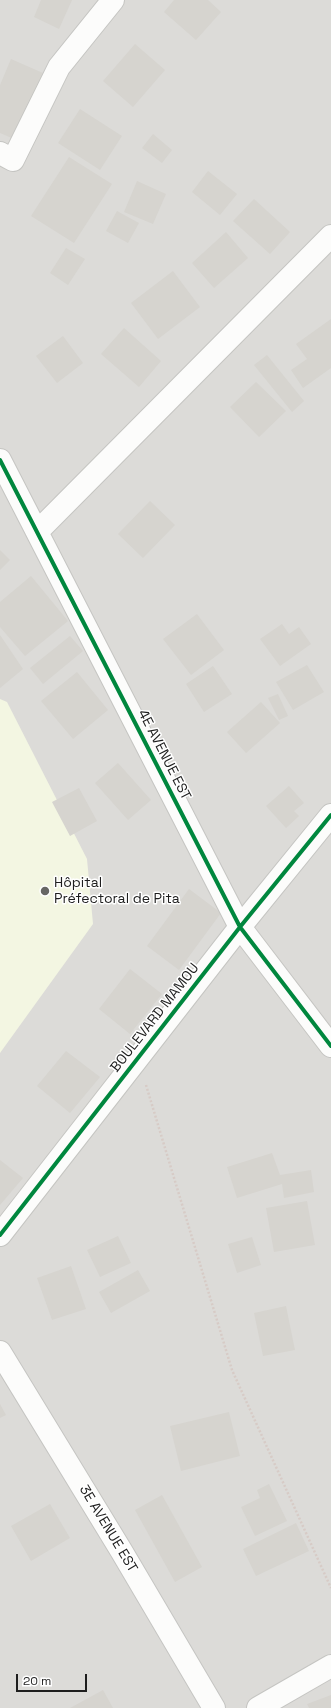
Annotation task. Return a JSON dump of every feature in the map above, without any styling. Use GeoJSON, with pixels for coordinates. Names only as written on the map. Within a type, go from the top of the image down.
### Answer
{"type":"FeatureCollection","features":[{"type":"Feature","properties":{"kind":"street"},"geometry":{"type":"LineString","coordinates":[[0,153],[13,160],[59,67],[113,0]]}},
{"type":"Feature","properties":{"kind":"street"},"geometry":{"type":"LineString","coordinates":[[37,532],[329,243]]}},
{"type":"Feature","properties":{"kind":"street","name":"4E AVENUE EST"},"geometry":{"type":"LineString","coordinates":[[0,460],[240,927],[331,1046]]}},
{"type":"Feature","properties":{"kind":"street","name":"BOULEVARD MAMOU"},"geometry":{"type":"LineString","coordinates":[[0,1235],[240,927],[331,815]]}},
{"type":"Feature","properties":{"kind":"street","name":"3E AVENUE EST"},"geometry":{"type":"LineString","coordinates":[[0,1352],[122,1552],[214,1708]]}},
{"type":"Feature","properties":{"kind":"street"},"geometry":{"type":"LineString","coordinates":[[258,1708],[331,1666]]}},
{"type":"Feature","properties":{"kind":"path"},"geometry":{"type":"LineString","coordinates":[[138,1058],[232,1370],[331,1588]]}},
{"type":"Feature","properties":{"kind":"shaded area"},"geometry":{"type":"Polygon","coordinates":[[[0,0],[331,0],[331,1708],[0,1708],[0,0]]]}},
{"type":"Feature","properties":{"kind":"shaded area","name":"Hôpital Préfectoral de Pita"},"geometry":{"type":"Polygon","coordinates":[[[0,699],[7,702],[87,859],[93,924],[0,1053],[0,699]]]}},
{"type":"Feature","properties":{"kind":"building"},"geometry":{"type":"Polygon","coordinates":[[[41,0],[72,0],[59,29],[34,17],[41,0]]]}},
{"type":"Feature","properties":{"kind":"building"},"geometry":{"type":"Polygon","coordinates":[[[174,0],[208,0],[221,12],[196,40],[164,12],[174,0]]]}},
{"type":"Feature","properties":{"kind":"building"},"geometry":{"type":"Polygon","coordinates":[[[135,44],[165,70],[133,107],[103,81],[135,44]]]}},
{"type":"Feature","properties":{"kind":"building"},"geometry":{"type":"Polygon","coordinates":[[[11,59],[43,73],[14,139],[0,133],[0,85],[11,59]]]}},
{"type":"Feature","properties":{"kind":"building"},"geometry":{"type":"Polygon","coordinates":[[[80,109],[122,136],[100,170],[58,143],[80,109]]]}},
{"type":"Feature","properties":{"kind":"building"},"geometry":{"type":"Polygon","coordinates":[[[153,134],[172,150],[162,163],[142,148],[153,134]]]}},
{"type":"Feature","properties":{"kind":"building"},"geometry":{"type":"Polygon","coordinates":[[[69,157],[112,184],[74,243],[31,216],[69,157]]]}},
{"type":"Feature","properties":{"kind":"building"},"geometry":{"type":"Polygon","coordinates":[[[208,171],[237,194],[220,215],[192,192],[208,171]]]}},
{"type":"Feature","properties":{"kind":"building"},"geometry":{"type":"Polygon","coordinates":[[[137,181],[166,194],[153,224],[124,212],[137,181]]]}},
{"type":"Feature","properties":{"kind":"building"},"geometry":{"type":"Polygon","coordinates":[[[254,199],[290,232],[270,254],[233,221],[254,199]]]}},
{"type":"Feature","properties":{"kind":"building"},"geometry":{"type":"Polygon","coordinates":[[[117,211],[139,223],[128,243],[106,231],[117,211]]]}},
{"type":"Feature","properties":{"kind":"building"},"geometry":{"type":"Polygon","coordinates":[[[226,232],[248,258],[214,288],[192,263],[226,232]]]}},
{"type":"Feature","properties":{"kind":"building"},"geometry":{"type":"Polygon","coordinates":[[[66,248],[85,259],[68,285],[50,273],[66,248]]]}},
{"type":"Feature","properties":{"kind":"building"},"geometry":{"type":"Polygon","coordinates":[[[173,271],[200,307],[158,339],[131,303],[173,271]]]}},
{"type":"Feature","properties":{"kind":"building"},"geometry":{"type":"Polygon","coordinates":[[[331,319],[331,368],[303,388],[291,370],[307,359],[296,344],[331,319]]]}},
{"type":"Feature","properties":{"kind":"building"},"geometry":{"type":"Polygon","coordinates":[[[124,328],[161,361],[139,387],[101,354],[124,328]]]}},
{"type":"Feature","properties":{"kind":"building"},"geometry":{"type":"Polygon","coordinates":[[[63,336],[83,363],[57,383],[36,356],[63,336]]]}},
{"type":"Feature","properties":{"kind":"building"},"geometry":{"type":"Polygon","coordinates":[[[267,355],[304,401],[292,412],[254,365],[267,355]]]}},
{"type":"Feature","properties":{"kind":"building"},"geometry":{"type":"Polygon","coordinates":[[[256,382],[286,411],[259,437],[230,407],[256,382]]]}},
{"type":"Feature","properties":{"kind":"building"},"geometry":{"type":"Polygon","coordinates":[[[150,501],[175,525],[143,558],[118,534],[150,501]]]}},
{"type":"Feature","properties":{"kind":"building"},"geometry":{"type":"Polygon","coordinates":[[[0,550],[10,560],[0,570],[0,550]]]}},
{"type":"Feature","properties":{"kind":"building"},"geometry":{"type":"Polygon","coordinates":[[[31,576],[68,621],[25,656],[0,627],[0,602],[31,576]]]}},
{"type":"Feature","properties":{"kind":"building"},"geometry":{"type":"Polygon","coordinates":[[[197,614],[224,650],[191,675],[163,639],[197,614]]]}},
{"type":"Feature","properties":{"kind":"building"},"geometry":{"type":"Polygon","coordinates":[[[282,624],[289,634],[299,627],[311,644],[280,666],[260,639],[282,624]]]}},
{"type":"Feature","properties":{"kind":"building"},"geometry":{"type":"Polygon","coordinates":[[[0,635],[23,669],[0,688],[0,635]]]}},
{"type":"Feature","properties":{"kind":"building"},"geometry":{"type":"Polygon","coordinates":[[[70,636],[83,651],[43,684],[30,668],[70,636]]]}},
{"type":"Feature","properties":{"kind":"building"},"geometry":{"type":"Polygon","coordinates":[[[307,665],[324,692],[293,710],[276,682],[307,665]]]}},
{"type":"Feature","properties":{"kind":"building"},"geometry":{"type":"Polygon","coordinates":[[[213,666],[232,694],[204,712],[186,684],[213,666]]]}},
{"type":"Feature","properties":{"kind":"building"},"geometry":{"type":"Polygon","coordinates":[[[77,672],[108,710],[73,739],[41,701],[77,672]]]}},
{"type":"Feature","properties":{"kind":"building"},"geometry":{"type":"Polygon","coordinates":[[[278,694],[288,716],[279,720],[268,698],[278,694]]]}},
{"type":"Feature","properties":{"kind":"building"},"geometry":{"type":"Polygon","coordinates":[[[261,702],[280,723],[246,753],[227,732],[261,702]]]}},
{"type":"Feature","properties":{"kind":"building"},"geometry":{"type":"Polygon","coordinates":[[[118,763],[151,800],[128,820],[95,783],[118,763]]]}},
{"type":"Feature","properties":{"kind":"building"},"geometry":{"type":"Polygon","coordinates":[[[289,786],[304,803],[294,811],[299,816],[286,828],[266,806],[289,786]]]}},
{"type":"Feature","properties":{"kind":"building"},"geometry":{"type":"Polygon","coordinates":[[[79,788],[97,821],[70,836],[52,802],[79,788]]]}},
{"type":"Feature","properties":{"kind":"building"},"geometry":{"type":"Polygon","coordinates":[[[189,889],[221,913],[179,970],[147,946],[189,889]]]}},
{"type":"Feature","properties":{"kind":"building"},"geometry":{"type":"Polygon","coordinates":[[[130,969],[162,994],[130,1034],[99,1009],[130,969]]]}},
{"type":"Feature","properties":{"kind":"building"},"geometry":{"type":"Polygon","coordinates":[[[66,1051],[100,1077],[70,1113],[37,1086],[66,1051]]]}},
{"type":"Feature","properties":{"kind":"building"},"geometry":{"type":"Polygon","coordinates":[[[272,1153],[280,1175],[311,1170],[314,1192],[284,1198],[282,1184],[237,1198],[227,1167],[272,1153]]]}},
{"type":"Feature","properties":{"kind":"building"},"geometry":{"type":"Polygon","coordinates":[[[0,1160],[23,1178],[0,1205],[0,1160]]]}},
{"type":"Feature","properties":{"kind":"building"},"geometry":{"type":"Polygon","coordinates":[[[307,1201],[315,1245],[274,1252],[266,1208],[307,1201]]]}},
{"type":"Feature","properties":{"kind":"building"},"geometry":{"type":"Polygon","coordinates":[[[118,1236],[131,1263],[100,1277],[87,1250],[118,1236]]]}},
{"type":"Feature","properties":{"kind":"building"},"geometry":{"type":"Polygon","coordinates":[[[252,1237],[261,1265],[237,1273],[228,1244],[252,1237]]]}},
{"type":"Feature","properties":{"kind":"building"},"geometry":{"type":"Polygon","coordinates":[[[71,1266],[86,1309],[52,1320],[37,1278],[71,1266]]]}},
{"type":"Feature","properties":{"kind":"building"},"geometry":{"type":"Polygon","coordinates":[[[138,1270],[150,1291],[111,1313],[99,1292],[138,1270]]]}},
{"type":"Feature","properties":{"kind":"building"},"geometry":{"type":"Polygon","coordinates":[[[286,1306],[295,1350],[263,1356],[254,1313],[286,1306]]]}},
{"type":"Feature","properties":{"kind":"building"},"geometry":{"type":"Polygon","coordinates":[[[0,1404],[6,1415],[0,1418],[0,1404]]]}},
{"type":"Feature","properties":{"kind":"building"},"geometry":{"type":"Polygon","coordinates":[[[229,1412],[240,1456],[181,1471],[170,1426],[229,1412]]]}},
{"type":"Feature","properties":{"kind":"building"},"geometry":{"type":"Polygon","coordinates":[[[269,1484],[287,1521],[255,1536],[241,1507],[260,1498],[257,1490],[269,1484]]]}},
{"type":"Feature","properties":{"kind":"building"},"geometry":{"type":"Polygon","coordinates":[[[162,1495],[202,1567],[175,1582],[135,1510],[162,1495]]]}},
{"type":"Feature","properties":{"kind":"building"},"geometry":{"type":"Polygon","coordinates":[[[50,1504],[70,1538],[31,1561],[11,1526],[50,1504]]]}},
{"type":"Feature","properties":{"kind":"building"},"geometry":{"type":"Polygon","coordinates":[[[296,1523],[309,1551],[256,1576],[243,1549],[296,1523]]]}},
{"type":"Feature","properties":{"kind":"building"},"geometry":{"type":"Polygon","coordinates":[[[103,1690],[113,1708],[70,1708],[103,1690]]]}},
{"type":"Feature","properties":{"kind":"building"},"geometry":{"type":"Polygon","coordinates":[[[331,1695],[331,1708],[309,1708],[307,1704],[331,1695]]]}},
{"type":"Feature","properties":{"kind":"cycle path"},"geometry":{"type":"LineString","coordinates":[[0,460],[240,927],[331,1046]]}},
{"type":"Feature","properties":{"kind":"cycle path"},"geometry":{"type":"LineString","coordinates":[[0,1235],[240,927],[331,815]]}},
{"type":"Feature","properties":{"kind":"place","name":"Hôpital Préfectoral de Pita"},"geometry":{"type":"Point","coordinates":[45,891]}}]}
